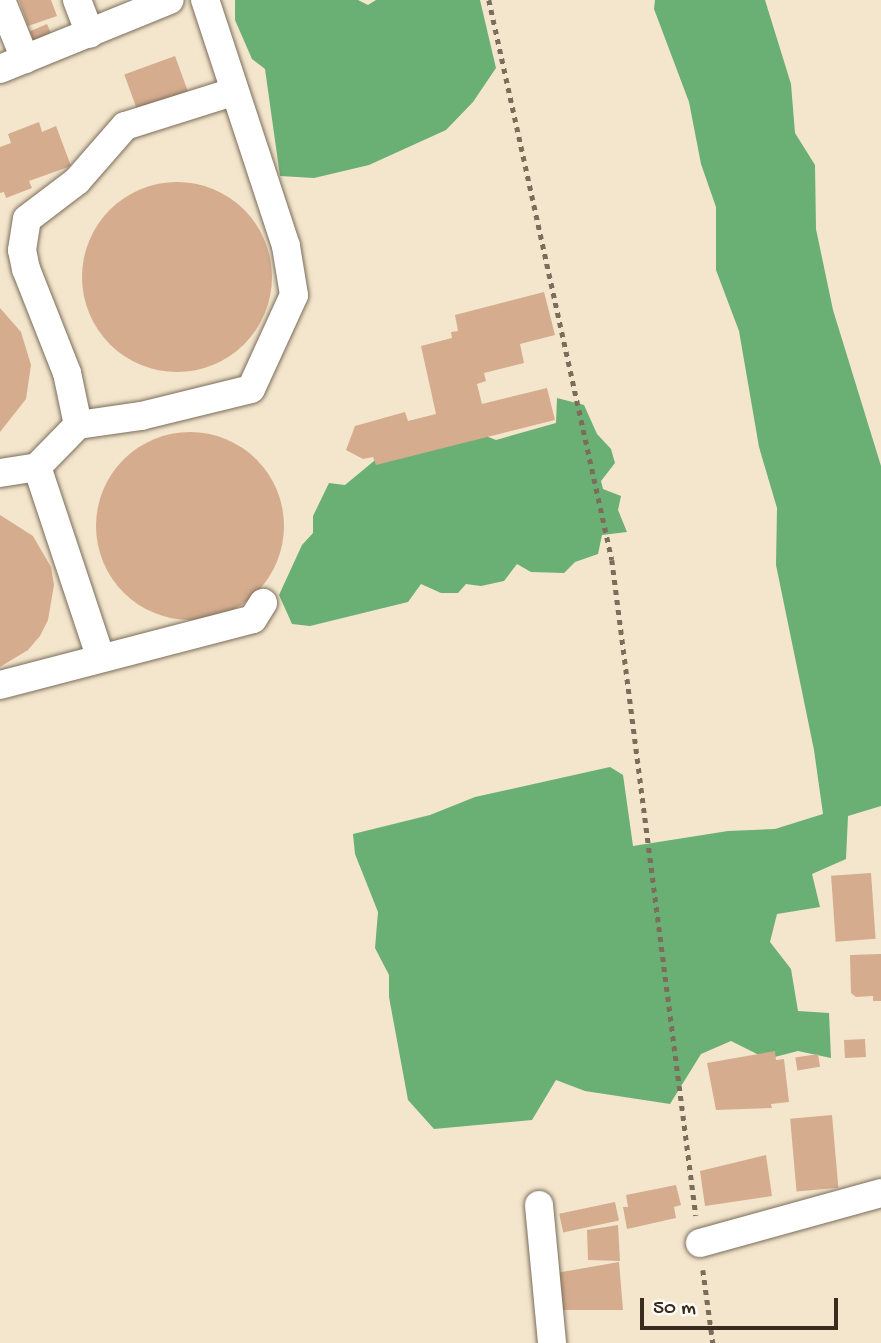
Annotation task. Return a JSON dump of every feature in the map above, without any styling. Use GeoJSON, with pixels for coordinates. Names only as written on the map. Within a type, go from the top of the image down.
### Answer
{"type":"FeatureCollection","features":[{"type":"Feature","properties":{"kind":"street"},"geometry":{"type":"LineString","coordinates":[[1,0],[13,64],[90,34],[140,7],[170,0]]}},
{"type":"Feature","properties":{"kind":"street"},"geometry":{"type":"LineString","coordinates":[[77,0],[90,34]]}},
{"type":"Feature","properties":{"kind":"street"},"geometry":{"type":"LineString","coordinates":[[0,473],[37,467],[78,425],[234,396],[251,389],[267,360],[293,296],[294,276],[205,0]]}},
{"type":"Feature","properties":{"kind":"street"},"geometry":{"type":"LineString","coordinates":[[78,425],[67,373],[26,269],[13,223],[77,181],[125,125],[233,92]]}},
{"type":"Feature","properties":{"kind":"street"},"geometry":{"type":"LineString","coordinates":[[37,467],[100,656]]}},
{"type":"Feature","properties":{"kind":"street"},"geometry":{"type":"LineString","coordinates":[[0,685],[100,656],[253,619],[263,603]]}},
{"type":"Feature","properties":{"kind":"street"},"geometry":{"type":"LineString","coordinates":[[700,1243],[881,1193]]}},
{"type":"Feature","properties":{"kind":"street"},"geometry":{"type":"LineString","coordinates":[[539,1205],[552,1343]]}},
{"type":"Feature","properties":{"kind":"path"},"geometry":{"type":"LineString","coordinates":[[489,0],[612,560],[713,1343]]}},
{"type":"Feature","properties":{"kind":"green space"},"geometry":{"type":"Polygon","coordinates":[[[235,0],[358,0],[368,5],[376,0],[480,0],[496,68],[473,102],[446,130],[369,165],[314,178],[280,176],[265,69],[252,59],[235,20],[235,0]]]}},
{"type":"Feature","properties":{"kind":"green space"},"geometry":{"type":"Polygon","coordinates":[[[655,0],[765,0],[791,84],[795,133],[815,165],[816,229],[833,310],[881,466],[881,806],[848,816],[846,859],[812,874],[820,907],[777,914],[770,942],[791,969],[798,1011],[829,1013],[831,1058],[798,1051],[767,1059],[731,1041],[701,1054],[670,1104],[585,1091],[556,1080],[532,1120],[434,1129],[408,1100],[389,997],[389,975],[375,948],[378,912],[355,854],[353,834],[430,815],[475,797],[610,767],[623,775],[633,846],[728,831],[775,829],[823,814],[814,750],[776,565],[777,508],[759,447],[739,331],[716,270],[716,207],[701,164],[689,102],[654,9],[655,0]]]}},
{"type":"Feature","properties":{"kind":"green space"},"geometry":{"type":"Polygon","coordinates":[[[557,398],[584,405],[597,434],[611,449],[615,463],[601,481],[603,489],[621,496],[618,510],[627,532],[602,535],[598,554],[575,562],[564,573],[531,572],[517,564],[504,581],[481,586],[466,584],[458,593],[441,593],[421,584],[408,602],[310,626],[292,624],[279,595],[302,545],[313,533],[313,516],[329,483],[345,485],[380,456],[470,430],[496,440],[556,423],[557,398]]]}},
{"type":"Feature","properties":{"kind":"building"},"geometry":{"type":"Polygon","coordinates":[[[19,0],[51,0],[57,16],[28,26],[19,0]]]}},
{"type":"Feature","properties":{"kind":"building"},"geometry":{"type":"Polygon","coordinates":[[[47,24],[52,36],[35,43],[30,31],[47,24]]]}},
{"type":"Feature","properties":{"kind":"building"},"geometry":{"type":"Polygon","coordinates":[[[175,56],[190,97],[139,116],[124,74],[175,56]]]}},
{"type":"Feature","properties":{"kind":"building"},"geometry":{"type":"Polygon","coordinates":[[[39,122],[42,132],[56,126],[71,166],[29,181],[32,188],[6,198],[4,192],[0,193],[0,147],[11,143],[8,134],[39,122]]]}},
{"type":"Feature","properties":{"kind":"building"},"geometry":{"type":"Polygon","coordinates":[[[177,182],[213,190],[230,198],[244,210],[256,224],[264,241],[272,277],[264,313],[256,330],[244,344],[230,356],[213,364],[177,372],[141,364],[124,356],[110,344],[98,330],[90,313],[82,277],[90,241],[98,224],[110,210],[124,198],[141,190],[177,182]]]}},
{"type":"Feature","properties":{"kind":"building"},"geometry":{"type":"Polygon","coordinates":[[[544,292],[555,335],[520,344],[524,363],[484,373],[486,381],[477,384],[482,404],[547,388],[555,420],[376,465],[373,457],[363,459],[346,450],[355,426],[405,412],[408,421],[436,414],[421,346],[452,338],[451,332],[458,331],[455,315],[544,292]]]}},
{"type":"Feature","properties":{"kind":"building"},"geometry":{"type":"Polygon","coordinates":[[[0,308],[21,332],[31,365],[26,399],[0,432],[0,308]]]}},
{"type":"Feature","properties":{"kind":"building"},"geometry":{"type":"Polygon","coordinates":[[[190,432],[226,439],[256,460],[277,490],[284,526],[277,562],[256,592],[226,613],[190,620],[154,613],[124,592],[103,562],[96,526],[103,490],[124,460],[154,439],[190,432]]]}},
{"type":"Feature","properties":{"kind":"building"},"geometry":{"type":"Polygon","coordinates":[[[0,515],[33,536],[51,567],[54,585],[48,620],[40,636],[28,650],[0,667],[0,515]]]}},
{"type":"Feature","properties":{"kind":"building"},"geometry":{"type":"Polygon","coordinates":[[[871,873],[876,939],[836,942],[831,876],[871,873]]]}},
{"type":"Feature","properties":{"kind":"building"},"geometry":{"type":"Polygon","coordinates":[[[881,954],[881,1001],[873,1001],[873,996],[856,997],[851,993],[850,955],[881,954]]]}},
{"type":"Feature","properties":{"kind":"building"},"geometry":{"type":"Polygon","coordinates":[[[865,1039],[866,1057],[845,1058],[844,1040],[865,1039]]]}},
{"type":"Feature","properties":{"kind":"building"},"geometry":{"type":"Polygon","coordinates":[[[775,1051],[776,1060],[784,1059],[789,1102],[771,1104],[772,1108],[716,1110],[707,1063],[775,1051]]]}},
{"type":"Feature","properties":{"kind":"building"},"geometry":{"type":"Polygon","coordinates":[[[818,1054],[820,1067],[797,1070],[795,1058],[818,1054]]]}},
{"type":"Feature","properties":{"kind":"building"},"geometry":{"type":"Polygon","coordinates":[[[832,1115],[838,1188],[797,1191],[790,1119],[832,1115]]]}},
{"type":"Feature","properties":{"kind":"building"},"geometry":{"type":"Polygon","coordinates":[[[766,1155],[772,1196],[705,1206],[700,1171],[766,1155]]]}},
{"type":"Feature","properties":{"kind":"building"},"geometry":{"type":"Polygon","coordinates":[[[676,1185],[681,1205],[674,1207],[676,1218],[627,1229],[623,1207],[628,1207],[626,1195],[676,1185]]]}},
{"type":"Feature","properties":{"kind":"building"},"geometry":{"type":"Polygon","coordinates":[[[615,1202],[619,1221],[563,1232],[559,1214],[615,1202]]]}},
{"type":"Feature","properties":{"kind":"building"},"geometry":{"type":"Polygon","coordinates":[[[618,1225],[620,1261],[588,1260],[587,1230],[618,1225]]]}},
{"type":"Feature","properties":{"kind":"building"},"geometry":{"type":"Polygon","coordinates":[[[619,1262],[623,1310],[560,1310],[556,1273],[619,1262]]]}}]}
